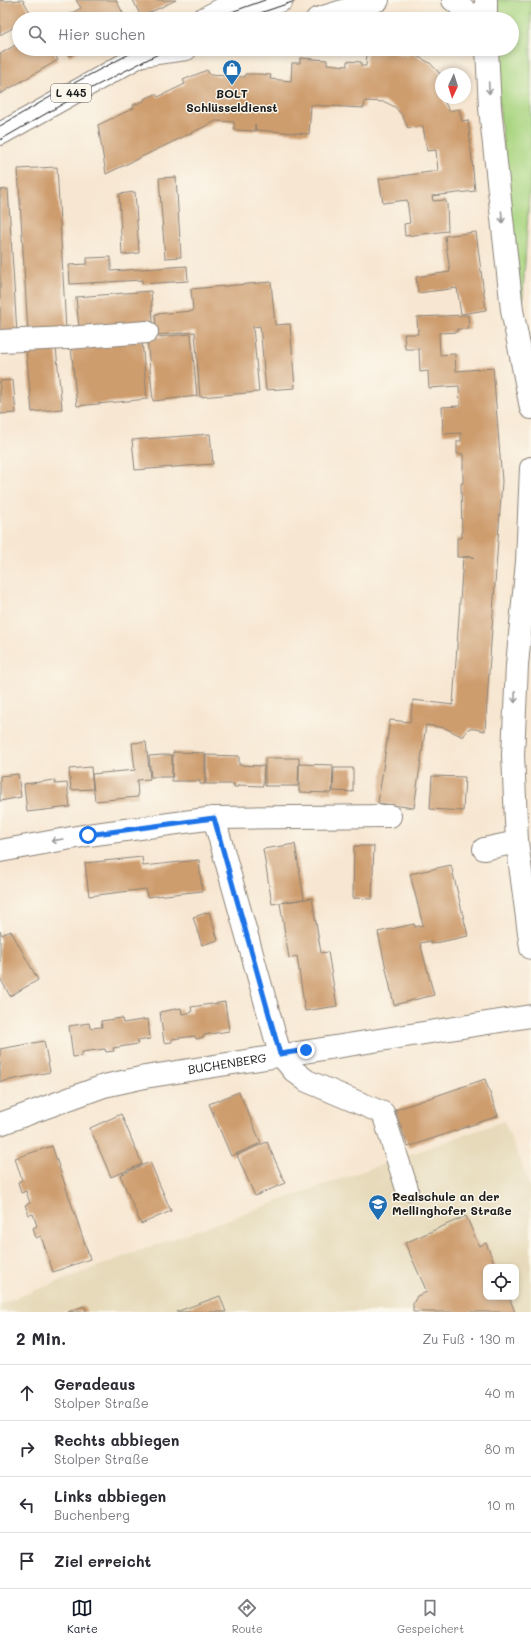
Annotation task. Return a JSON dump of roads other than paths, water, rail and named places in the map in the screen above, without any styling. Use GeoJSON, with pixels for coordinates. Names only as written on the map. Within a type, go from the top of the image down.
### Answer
{"type":"FeatureCollection","features":[{"type":"Feature","properties":{"kind":"main road"},"geometry":{"type":"LineString","coordinates":[[216,12],[239,0]]}},
{"type":"Feature","properties":{"kind":"main road"},"geometry":{"type":"LineString","coordinates":[[248,12],[282,0]]}},
{"type":"Feature","properties":{"kind":"main road"},"geometry":{"type":"LineString","coordinates":[[339,12],[378,0]]}},
{"type":"Feature","properties":{"kind":"main road"},"geometry":{"type":"LineString","coordinates":[[453,0],[468,12]]}},
{"type":"Feature","properties":{"kind":"main road"},"geometry":{"type":"LineString","coordinates":[[486,0],[486,12]]}},
{"type":"Feature","properties":{"kind":"main road","name":"L 445"},"geometry":{"type":"LineString","coordinates":[[0,134],[79,88],[140,56]]}},
{"type":"Feature","properties":{"kind":"main road"},"geometry":{"type":"LineString","coordinates":[[487,56],[490,108],[512,310],[531,408]]}},
{"type":"Feature","properties":{"kind":"main road"},"geometry":{"type":"LineString","coordinates":[[0,341],[147,332]]}},
{"type":"Feature","properties":{"kind":"main road"},"geometry":{"type":"LineString","coordinates":[[531,468],[524,666],[513,755],[518,842],[531,948]]}},
{"type":"Feature","properties":{"kind":"main road"},"geometry":{"type":"LineString","coordinates":[[0,851],[88,835],[214,818],[390,816]]}},
{"type":"Feature","properties":{"kind":"main road"},"geometry":{"type":"LineString","coordinates":[[214,818],[280,1054],[294,1071],[307,1081],[383,1113],[407,1188]]}},
{"type":"Feature","properties":{"kind":"main road"},"geometry":{"type":"LineString","coordinates":[[484,849],[518,842]]}},
{"type":"Feature","properties":{"kind":"main road","name":"BUCHENBERG"},"geometry":{"type":"LineString","coordinates":[[0,1124],[104,1086],[145,1077],[280,1054],[531,1016]]}},
{"type":"Feature","properties":{"kind":"tram line"},"geometry":{"type":"LineString","coordinates":[[232,12],[265,0]]}},
{"type":"Feature","properties":{"kind":"tram line"},"geometry":{"type":"LineString","coordinates":[[263,12],[298,0]]}},
{"type":"Feature","properties":{"kind":"tram line"},"geometry":{"type":"LineString","coordinates":[[0,126],[76,82],[126,56]]}},
{"type":"Feature","properties":{"kind":"tram line"},"geometry":{"type":"LineString","coordinates":[[0,140],[82,93],[154,56]]}},
{"type":"Feature","properties":{"kind":"place","name":"BOLT Schlüsseldienst"},"geometry":{"type":"Point","coordinates":[232,86]}},
{"type":"Feature","properties":{"kind":"place","name":"Realschule an der Mellinghofer Straße"},"geometry":{"type":"Point","coordinates":[378,1221]}}]}
